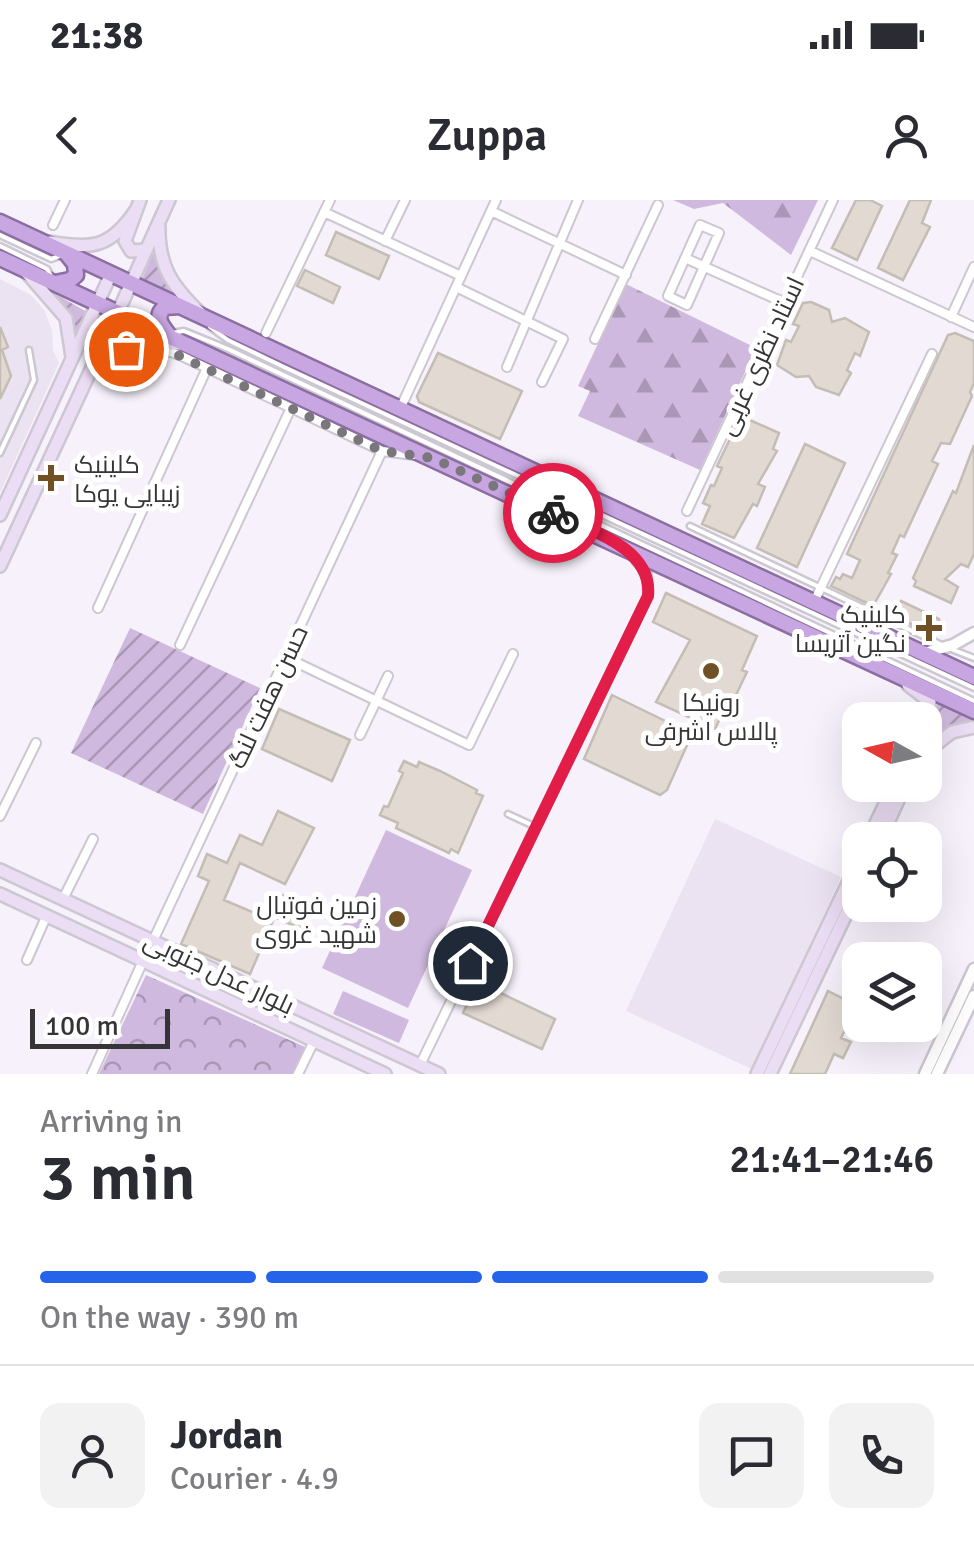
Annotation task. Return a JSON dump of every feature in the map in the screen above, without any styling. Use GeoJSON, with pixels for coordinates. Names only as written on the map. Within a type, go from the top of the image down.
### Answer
{"type":"FeatureCollection","features":[{"type":"Feature","properties":{"kind":"highway"},"geometry":{"type":"LineString","coordinates":[[0,222],[974,677]]}},
{"type":"Feature","properties":{"kind":"highway"},"geometry":{"type":"LineString","coordinates":[[54,283],[76,275],[75,264],[67,254]]}},
{"type":"Feature","properties":{"kind":"highway"},"geometry":{"type":"LineString","coordinates":[[0,258],[974,711]]}},
{"type":"Feature","properties":{"kind":"highway"},"geometry":{"type":"LineString","coordinates":[[168,334],[159,320],[161,310],[181,306]]}},
{"type":"Feature","properties":{"kind":"main road"},"geometry":{"type":"LineString","coordinates":[[118,312],[169,200]]}},
{"type":"Feature","properties":{"kind":"main road"},"geometry":{"type":"LineString","coordinates":[[138,205],[125,241],[131,251],[146,250]]}},
{"type":"Feature","properties":{"kind":"main road"},"geometry":{"type":"LineString","coordinates":[[38,240],[73,246],[101,243],[116,236],[138,205]]}},
{"type":"Feature","properties":{"kind":"main road"},"geometry":{"type":"LineString","coordinates":[[160,220],[158,247],[167,276],[203,316]]}},
{"type":"Feature","properties":{"kind":"main road"},"geometry":{"type":"LineString","coordinates":[[23,269],[66,318],[72,359]]}},
{"type":"Feature","properties":{"kind":"main road"},"geometry":{"type":"LineString","coordinates":[[0,515],[111,274]]}},
{"type":"Feature","properties":{"kind":"main road"},"geometry":{"type":"LineString","coordinates":[[0,566],[102,346],[100,338],[89,334],[82,340]]}},
{"type":"Feature","properties":{"kind":"main road"},"geometry":{"type":"LineString","coordinates":[[96,360],[153,342],[192,345]]}},
{"type":"Feature","properties":{"kind":"main road"},"geometry":{"type":"LineString","coordinates":[[893,672],[930,702]]}},
{"type":"Feature","properties":{"kind":"main road"},"geometry":{"type":"LineString","coordinates":[[942,740],[952,732],[974,727]]}},
{"type":"Feature","properties":{"kind":"main road","name":"بلوار عدل جنوبی"},"geometry":{"type":"LineString","coordinates":[[0,870],[438,1074]]}},
{"type":"Feature","properties":{"kind":"main road","name":"بلوار عدل جنوبی"},"geometry":{"type":"LineString","coordinates":[[0,894],[385,1074]]}},
{"type":"Feature","properties":{"kind":"main road"},"geometry":{"type":"LineString","coordinates":[[770,1074],[842,905]]}},
{"type":"Feature","properties":{"kind":"main road"},"geometry":{"type":"LineString","coordinates":[[757,1074],[842,917]]}},
{"type":"Feature","properties":{"kind":"street"},"geometry":{"type":"LineString","coordinates":[[54,225],[66,200]]}},
{"type":"Feature","properties":{"kind":"street"},"geometry":{"type":"LineString","coordinates":[[266,333],[330,200]]}},
{"type":"Feature","properties":{"kind":"street"},"geometry":{"type":"LineString","coordinates":[[386,241],[406,200]]}},
{"type":"Feature","properties":{"kind":"street"},"geometry":{"type":"LineString","coordinates":[[400,409],[496,200]]}},
{"type":"Feature","properties":{"kind":"street"},"geometry":{"type":"LineString","coordinates":[[507,367],[578,200]]}},
{"type":"Feature","properties":{"kind":"street","name":"استاد نظری غربی"},"geometry":{"type":"LineString","coordinates":[[688,511],[833,200]]}},
{"type":"Feature","properties":{"kind":"street"},"geometry":{"type":"LineString","coordinates":[[596,339],[658,205]]}},
{"type":"Feature","properties":{"kind":"street"},"geometry":{"type":"LineString","coordinates":[[491,211],[626,275]]}},
{"type":"Feature","properties":{"kind":"street"},"geometry":{"type":"LineString","coordinates":[[324,212],[461,276]]}},
{"type":"Feature","properties":{"kind":"street"},"geometry":{"type":"LineString","coordinates":[[700,225],[718,233],[704,266],[686,305],[668,296],[700,225]]}},
{"type":"Feature","properties":{"kind":"street"},"geometry":{"type":"LineString","coordinates":[[810,251],[974,326]]}},
{"type":"Feature","properties":{"kind":"street"},"geometry":{"type":"LineString","coordinates":[[686,258],[786,303]]}},
{"type":"Feature","properties":{"kind":"street"},"geometry":{"type":"LineString","coordinates":[[951,317],[974,267]]}},
{"type":"Feature","properties":{"kind":"street"},"geometry":{"type":"LineString","coordinates":[[456,288],[563,339],[542,382]]}},
{"type":"Feature","properties":{"kind":"street"},"geometry":{"type":"LineString","coordinates":[[126,349],[171,352],[382,451],[432,458]]}},
{"type":"Feature","properties":{"kind":"street"},"geometry":{"type":"LineString","coordinates":[[814,602],[932,354]]}},
{"type":"Feature","properties":{"kind":"street"},"geometry":{"type":"LineString","coordinates":[[98,608],[207,368]]}},
{"type":"Feature","properties":{"kind":"street"},"geometry":{"type":"LineString","coordinates":[[180,645],[291,408]]}},
{"type":"Feature","properties":{"kind":"street","name":"حسن هفت لنگ"},"geometry":{"type":"LineString","coordinates":[[152,942],[382,451]]}},
{"type":"Feature","properties":{"kind":"street"},"geometry":{"type":"LineString","coordinates":[[420,1066],[648,596],[647,574],[624,546]]}},
{"type":"Feature","properties":{"kind":"street"},"geometry":{"type":"LineString","coordinates":[[922,653],[946,647],[974,633]]}},
{"type":"Feature","properties":{"kind":"street"},"geometry":{"type":"LineString","coordinates":[[287,658],[469,745],[513,654]]}},
{"type":"Feature","properties":{"kind":"street"},"geometry":{"type":"LineString","coordinates":[[360,734],[388,676]]}},
{"type":"Feature","properties":{"kind":"street"},"geometry":{"type":"LineString","coordinates":[[0,816],[36,742]]}},
{"type":"Feature","properties":{"kind":"street"},"geometry":{"type":"LineString","coordinates":[[63,899],[93,839]]}},
{"type":"Feature","properties":{"kind":"street"},"geometry":{"type":"LineString","coordinates":[[27,960],[46,917]]}},
{"type":"Feature","properties":{"kind":"street"},"geometry":{"type":"LineString","coordinates":[[92,1074],[143,961]]}},
{"type":"Feature","properties":{"kind":"street"},"geometry":{"type":"LineString","coordinates":[[937,1074],[974,969]]}},
{"type":"Feature","properties":{"kind":"street"},"geometry":{"type":"LineString","coordinates":[[925,1074],[974,996]]}},
{"type":"Feature","properties":{"kind":"street"},"geometry":{"type":"LineString","coordinates":[[298,1074],[314,1041]]}},
{"type":"Feature","properties":{"kind":"lane"},"geometry":{"type":"LineString","coordinates":[[0,235],[52,259],[67,254]]}},
{"type":"Feature","properties":{"kind":"lane"},"geometry":{"type":"LineString","coordinates":[[0,246],[47,269],[54,283]]}},
{"type":"Feature","properties":{"kind":"lane"},"geometry":{"type":"LineString","coordinates":[[181,306],[246,349],[974,688]]}},
{"type":"Feature","properties":{"kind":"lane"},"geometry":{"type":"LineString","coordinates":[[168,334],[184,331],[228,349],[974,701]]}},
{"type":"Feature","properties":{"kind":"lane"},"geometry":{"type":"LineString","coordinates":[[0,452],[34,380],[29,350]]}},
{"type":"Feature","properties":{"kind":"lane"},"geometry":{"type":"LineString","coordinates":[[690,526],[974,658]]}},
{"type":"Feature","properties":{"kind":"lane"},"geometry":{"type":"LineString","coordinates":[[508,814],[536,827]]}},
{"type":"Feature","properties":{"kind":"shaded area"},"geometry":{"type":"Polygon","coordinates":[[[0,279],[31,295],[44,310],[59,363],[0,493],[0,279]]]}},
{"type":"Feature","properties":{"kind":"shaded area"},"geometry":{"type":"Polygon","coordinates":[[[715,819],[841,877],[752,1069],[626,1011],[715,819]]]}},
{"type":"Feature","properties":{"kind":"green space"},"geometry":{"type":"Polygon","coordinates":[[[673,200],[818,200],[791,255],[723,203],[694,209],[673,200]]]}},
{"type":"Feature","properties":{"kind":"green space"},"geometry":{"type":"Polygon","coordinates":[[[155,249],[161,275],[183,301],[142,279],[155,249]]]}},
{"type":"Feature","properties":{"kind":"green space"},"geometry":{"type":"Polygon","coordinates":[[[626,284],[756,348],[700,470],[578,416],[590,391],[578,386],[626,284]]]}},
{"type":"Feature","properties":{"kind":"green space"},"geometry":{"type":"Polygon","coordinates":[[[47,289],[87,312],[76,341],[66,309],[47,289]]]}},
{"type":"Feature","properties":{"kind":"green space"},"geometry":{"type":"Polygon","coordinates":[[[100,320],[166,341],[138,340],[106,354],[106,338],[97,329],[100,320]]]}},
{"type":"Feature","properties":{"kind":"green space"},"geometry":{"type":"Polygon","coordinates":[[[130,628],[260,688],[203,814],[71,753],[130,628]]]}},
{"type":"Feature","properties":{"kind":"green space"},"geometry":{"type":"Polygon","coordinates":[[[936,698],[974,716],[974,722],[942,732],[942,702],[935,702],[936,698]]]}},
{"type":"Feature","properties":{"kind":"green space","name":"زمین فوتبال شهید غروی"},"geometry":{"type":"Polygon","coordinates":[[[386,830],[472,870],[408,1008],[322,968],[386,830]]]}},
{"type":"Feature","properties":{"kind":"green space"},"geometry":{"type":"Polygon","coordinates":[[[146,975],[305,1047],[292,1074],[99,1074],[146,975]]]}},
{"type":"Feature","properties":{"kind":"green space"},"geometry":{"type":"Polygon","coordinates":[[[343,991],[409,1020],[399,1043],[333,1014],[343,991]]]}},
{"type":"Feature","properties":{"kind":"building"},"geometry":{"type":"Polygon","coordinates":[[[856,200],[870,200],[882,206],[857,260],[832,248],[856,200]]]}},
{"type":"Feature","properties":{"kind":"building"},"geometry":{"type":"Polygon","coordinates":[[[910,200],[931,200],[922,223],[930,227],[903,280],[878,268],[910,200]]]}},
{"type":"Feature","properties":{"kind":"building"},"geometry":{"type":"Polygon","coordinates":[[[336,232],[389,256],[379,279],[326,255],[336,232]]]}},
{"type":"Feature","properties":{"kind":"building"},"geometry":{"type":"Polygon","coordinates":[[[305,270],[340,287],[333,303],[297,286],[305,270]]]}},
{"type":"Feature","properties":{"kind":"building"},"geometry":{"type":"Polygon","coordinates":[[[811,302],[829,310],[832,322],[845,318],[869,332],[860,356],[855,353],[847,370],[851,373],[839,395],[816,387],[809,376],[796,377],[777,365],[786,340],[791,342],[799,326],[793,324],[803,303],[811,302]]]}},
{"type":"Feature","properties":{"kind":"building"},"geometry":{"type":"Polygon","coordinates":[[[0,327],[8,347],[2,350],[11,376],[0,399],[0,327]]]}},
{"type":"Feature","properties":{"kind":"building"},"geometry":{"type":"Polygon","coordinates":[[[955,333],[974,341],[972,396],[950,444],[941,443],[932,461],[938,464],[904,537],[900,535],[892,553],[897,555],[888,573],[891,574],[873,606],[831,586],[843,574],[852,578],[860,560],[847,554],[948,335],[955,333]]]}},
{"type":"Feature","properties":{"kind":"building"},"geometry":{"type":"Polygon","coordinates":[[[438,353],[522,391],[500,439],[419,402],[417,396],[438,353]]]}},
{"type":"Feature","properties":{"kind":"building"},"geometry":{"type":"Polygon","coordinates":[[[741,416],[779,433],[773,449],[777,451],[758,484],[765,487],[757,506],[753,504],[734,538],[702,524],[710,506],[703,503],[722,468],[717,466],[741,416]]]}},
{"type":"Feature","properties":{"kind":"building"},"geometry":{"type":"Polygon","coordinates":[[[805,444],[845,463],[797,567],[757,548],[805,444]]]}},
{"type":"Feature","properties":{"kind":"building"},"geometry":{"type":"Polygon","coordinates":[[[974,445],[974,554],[968,567],[961,564],[945,579],[958,587],[951,603],[914,586],[913,578],[953,491],[956,493],[974,445]]]}},
{"type":"Feature","properties":{"kind":"building"},"geometry":{"type":"Polygon","coordinates":[[[666,593],[757,636],[742,670],[747,672],[715,729],[656,702],[690,640],[653,622],[666,593]]]}},
{"type":"Feature","properties":{"kind":"building"},"geometry":{"type":"Polygon","coordinates":[[[901,601],[939,619],[939,624],[928,632],[895,617],[901,601]]]}},
{"type":"Feature","properties":{"kind":"building"},"geometry":{"type":"Polygon","coordinates":[[[612,695],[692,734],[667,790],[660,795],[584,759],[612,695]]]}},
{"type":"Feature","properties":{"kind":"building"},"geometry":{"type":"Polygon","coordinates":[[[279,709],[350,740],[332,781],[262,749],[279,709]]]}},
{"type":"Feature","properties":{"kind":"building"},"geometry":{"type":"Polygon","coordinates":[[[404,761],[417,767],[419,762],[440,771],[483,796],[458,853],[451,849],[449,853],[396,828],[398,823],[380,815],[384,806],[388,807],[404,761]]]}},
{"type":"Feature","properties":{"kind":"building"},"geometry":{"type":"Polygon","coordinates":[[[278,811],[314,828],[285,884],[240,863],[224,900],[273,921],[250,974],[181,944],[209,881],[198,876],[207,854],[227,863],[240,835],[262,845],[278,811]]]}},
{"type":"Feature","properties":{"kind":"building"},"geometry":{"type":"Polygon","coordinates":[[[280,894],[311,908],[301,929],[270,915],[280,894]]]}},
{"type":"Feature","properties":{"kind":"building"},"geometry":{"type":"Polygon","coordinates":[[[488,987],[555,1019],[542,1049],[463,1013],[471,996],[488,987]]]}},
{"type":"Feature","properties":{"kind":"building"},"geometry":{"type":"Polygon","coordinates":[[[828,991],[842,998],[841,1038],[842,1042],[851,1042],[843,1058],[834,1054],[825,1074],[790,1074],[828,991]]]}},
{"type":"Feature","properties":{"kind":"way so far"},"geometry":{"type":"LineString","coordinates":[[126,349],[171,352],[382,451],[432,458],[553,513]]}},
{"type":"Feature","properties":{"kind":"place","name":"کلینیک زیبایی یوکا"},"geometry":{"type":"Point","coordinates":[51,478]}},
{"type":"Feature","properties":{"kind":"place","name":"کلینیک نگین آتریسا"},"geometry":{"type":"Point","coordinates":[929,628]}},
{"type":"Feature","properties":{"kind":"place","name":"رونیکا پالاس اشرفی"},"geometry":{"type":"Point","coordinates":[711,671]}},
{"type":"Feature","properties":{"kind":"place","name":"زمین فوتبال شهید غروی"},"geometry":{"type":"Point","coordinates":[397,919]}},
{"type":"Feature","properties":{"kind":"route"},"geometry":{"type":"LineString","coordinates":[[470,963],[648,596],[647,574],[624,546],[553,513]]}}]}
